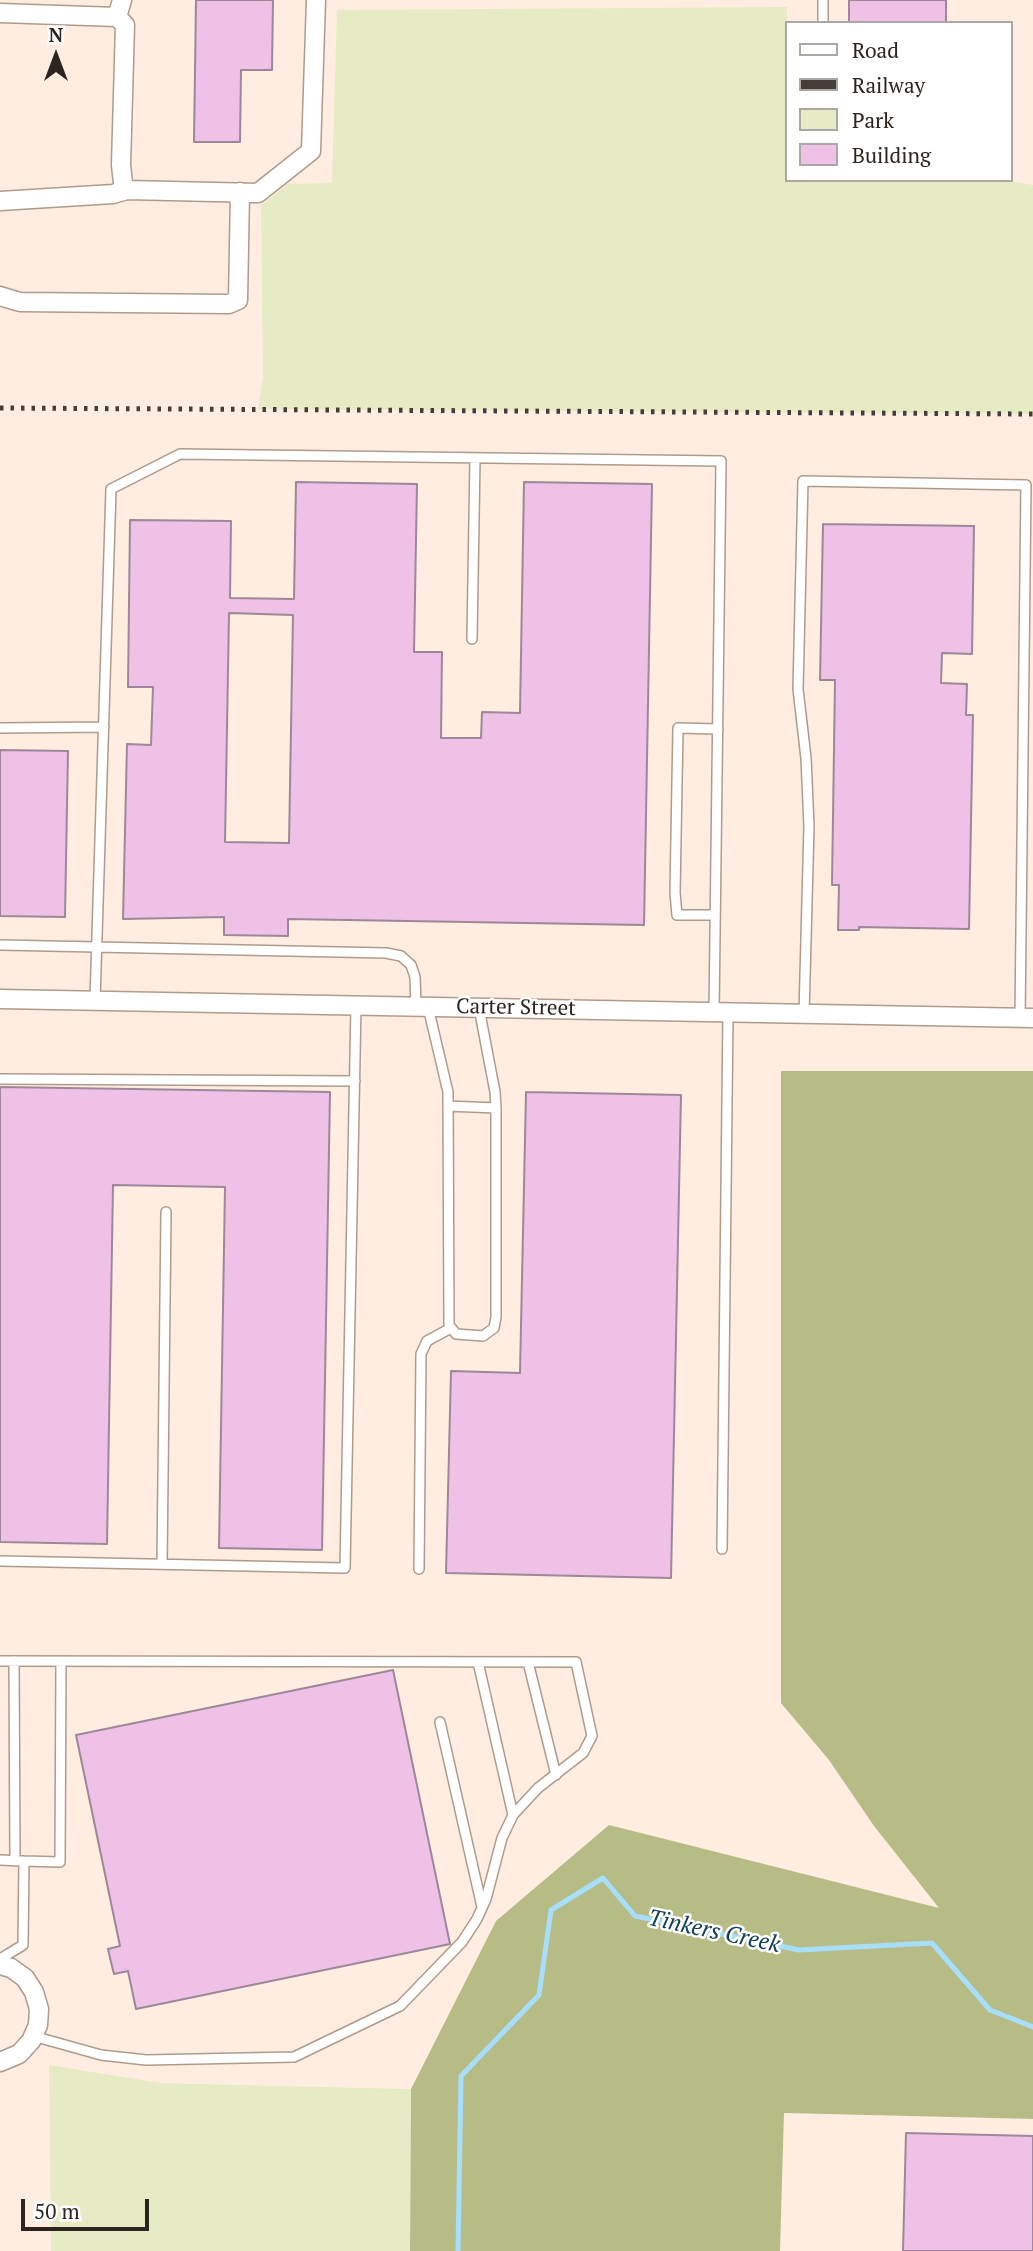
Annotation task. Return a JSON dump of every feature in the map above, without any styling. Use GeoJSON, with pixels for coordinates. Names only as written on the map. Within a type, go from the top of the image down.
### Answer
{"type":"FeatureCollection","features":[{"type":"Feature","properties":{"kind":"street"},"geometry":{"type":"LineString","coordinates":[[0,201],[113,194],[127,190],[258,192],[311,151],[316,0]]}},
{"type":"Feature","properties":{"kind":"street"},"geometry":{"type":"LineString","coordinates":[[0,13],[119,9],[125,25],[121,165],[123,183],[127,190]]}},
{"type":"Feature","properties":{"kind":"street"},"geometry":{"type":"LineString","coordinates":[[0,296],[20,302],[229,304],[238,300],[240,192]]}},
{"type":"Feature","properties":{"kind":"street","name":"Carter Street"},"geometry":{"type":"LineString","coordinates":[[0,999],[1026,1018]]}},
{"type":"Feature","properties":{"kind":"street"},"geometry":{"type":"LineString","coordinates":[[0,1965],[11,1968],[25,1978],[34,1992],[39,2008],[38,2025],[33,2036],[19,2054],[0,2062]]}},
{"type":"Feature","properties":{"kind":"lane"},"geometry":{"type":"LineString","coordinates":[[824,0],[824,21]]}},
{"type":"Feature","properties":{"kind":"lane"},"geometry":{"type":"LineString","coordinates":[[95,1000],[111,489],[180,454],[721,461],[715,915],[721,1012],[722,1549]]}},
{"type":"Feature","properties":{"kind":"lane"},"geometry":{"type":"LineString","coordinates":[[472,639],[475,458]]}},
{"type":"Feature","properties":{"kind":"lane"},"geometry":{"type":"LineString","coordinates":[[804,1014],[809,826],[806,758],[798,689],[803,481],[998,484],[1026,485],[1026,1018]]}},
{"type":"Feature","properties":{"kind":"lane"},"geometry":{"type":"LineString","coordinates":[[0,728],[104,727]]}},
{"type":"Feature","properties":{"kind":"lane"},"geometry":{"type":"LineString","coordinates":[[715,915],[677,915],[675,893],[678,728],[718,729]]}},
{"type":"Feature","properties":{"kind":"lane"},"geometry":{"type":"LineString","coordinates":[[0,945],[386,953],[401,956],[411,965],[448,1092],[448,1314],[451,1328],[456,1334],[483,1336],[494,1328],[496,1317],[496,1108],[479,1008]]}},
{"type":"Feature","properties":{"kind":"lane"},"geometry":{"type":"LineString","coordinates":[[0,1561],[345,1568],[356,1005]]}},
{"type":"Feature","properties":{"kind":"lane"},"geometry":{"type":"LineString","coordinates":[[0,1079],[355,1082]]}},
{"type":"Feature","properties":{"kind":"lane"},"geometry":{"type":"LineString","coordinates":[[448,1106],[496,1108]]}},
{"type":"Feature","properties":{"kind":"lane"},"geometry":{"type":"LineString","coordinates":[[162,1564],[166,1212]]}},
{"type":"Feature","properties":{"kind":"lane"},"geometry":{"type":"LineString","coordinates":[[419,1569],[421,1354],[427,1342],[451,1328]]}},
{"type":"Feature","properties":{"kind":"lane"},"geometry":{"type":"LineString","coordinates":[[0,1661],[576,1662],[592,1735],[583,1753],[538,1788],[513,1815],[502,1838],[482,1908],[462,1942],[400,2006],[295,2057],[146,2060],[101,2055],[33,2036]]}},
{"type":"Feature","properties":{"kind":"lane"},"geometry":{"type":"LineString","coordinates":[[0,1959],[23,1945],[14,1661]]}},
{"type":"Feature","properties":{"kind":"lane"},"geometry":{"type":"LineString","coordinates":[[0,1860],[60,1862],[61,1662]]}},
{"type":"Feature","properties":{"kind":"lane"},"geometry":{"type":"LineString","coordinates":[[478,1662],[513,1815]]}},
{"type":"Feature","properties":{"kind":"lane"},"geometry":{"type":"LineString","coordinates":[[528,1662],[556,1774]]}},
{"type":"Feature","properties":{"kind":"lane"},"geometry":{"type":"LineString","coordinates":[[440,1722],[482,1908]]}},
{"type":"Feature","properties":{"kind":"shaded area"},"geometry":{"type":"Polygon","coordinates":[[[0,0],[1033,0],[1033,1935],[496,1921],[411,2089],[160,2083],[154,2251],[0,2251],[0,0]]]}},
{"type":"Feature","properties":{"kind":"shaded area"},"geometry":{"type":"Polygon","coordinates":[[[784,2113],[1033,2119],[1033,2251],[780,2251],[784,2113]]]}},
{"type":"Feature","properties":{"kind":"green space"},"geometry":{"type":"Polygon","coordinates":[[[787,7],[785,182],[1012,181],[1033,185],[1033,414],[258,409],[263,377],[261,206],[287,184],[332,183],[337,10],[787,7]]]}},
{"type":"Feature","properties":{"kind":"green space"},"geometry":{"type":"Polygon","coordinates":[[[781,1071],[1033,1071],[1033,2119],[784,2113],[780,2251],[410,2251],[411,2089],[496,1921],[609,1825],[939,1908],[874,1826],[829,1760],[781,1703],[781,1071]]]}},
{"type":"Feature","properties":{"kind":"green space"},"geometry":{"type":"Polygon","coordinates":[[[49,2065],[160,2083],[411,2089],[410,2251],[51,2251],[49,2065]]]}},
{"type":"Feature","properties":{"kind":"building"},"geometry":{"type":"Polygon","coordinates":[[[196,0],[273,0],[272,70],[241,70],[240,142],[194,142],[196,0]]]}},
{"type":"Feature","properties":{"kind":"building"},"geometry":{"type":"Polygon","coordinates":[[[849,0],[946,0],[946,21],[849,21],[849,0]]]}},
{"type":"Feature","properties":{"kind":"building"},"geometry":{"type":"Polygon","coordinates":[[[296,482],[417,484],[414,652],[442,652],[441,738],[481,738],[482,712],[520,713],[524,482],[652,484],[644,925],[288,919],[288,936],[224,935],[224,917],[123,919],[127,744],[151,745],[153,687],[128,687],[130,520],[231,521],[230,598],[294,599],[296,482]],[[229,613],[225,842],[289,843],[293,615],[229,613]]]}},
{"type":"Feature","properties":{"kind":"building"},"geometry":{"type":"Polygon","coordinates":[[[823,524],[974,526],[972,654],[942,653],[941,683],[967,684],[966,715],[973,715],[969,929],[859,927],[859,930],[838,930],[839,885],[832,885],[835,680],[820,680],[823,524]]]}},
{"type":"Feature","properties":{"kind":"building"},"geometry":{"type":"Polygon","coordinates":[[[0,750],[68,751],[65,917],[0,916],[0,750]]]}},
{"type":"Feature","properties":{"kind":"building"},"geometry":{"type":"Polygon","coordinates":[[[0,1087],[330,1092],[322,1550],[219,1548],[225,1187],[113,1185],[107,1544],[0,1542],[0,1087]]]}},
{"type":"Feature","properties":{"kind":"building"},"geometry":{"type":"Polygon","coordinates":[[[526,1092],[681,1095],[671,1578],[446,1573],[451,1371],[520,1373],[526,1092]]]}},
{"type":"Feature","properties":{"kind":"building"},"geometry":{"type":"Polygon","coordinates":[[[393,1670],[450,1944],[136,2009],[128,1971],[114,1974],[108,1949],[120,1946],[76,1735],[393,1670]]]}},
{"type":"Feature","properties":{"kind":"building"},"geometry":{"type":"Polygon","coordinates":[[[906,2133],[1033,2136],[1033,2251],[903,2251],[906,2133]]]}},
{"type":"Feature","properties":{"kind":"waterway","name":"Tinkers Creek"},"geometry":{"type":"LineString","coordinates":[[458,2251],[461,2076],[539,1995],[551,1910],[603,1878],[635,1916],[799,1950],[932,1943],[990,2010],[1033,2027]]}},
{"type":"Feature","properties":{"kind":"railway"},"geometry":{"type":"LineString","coordinates":[[0,408],[1033,414]]}}]}
